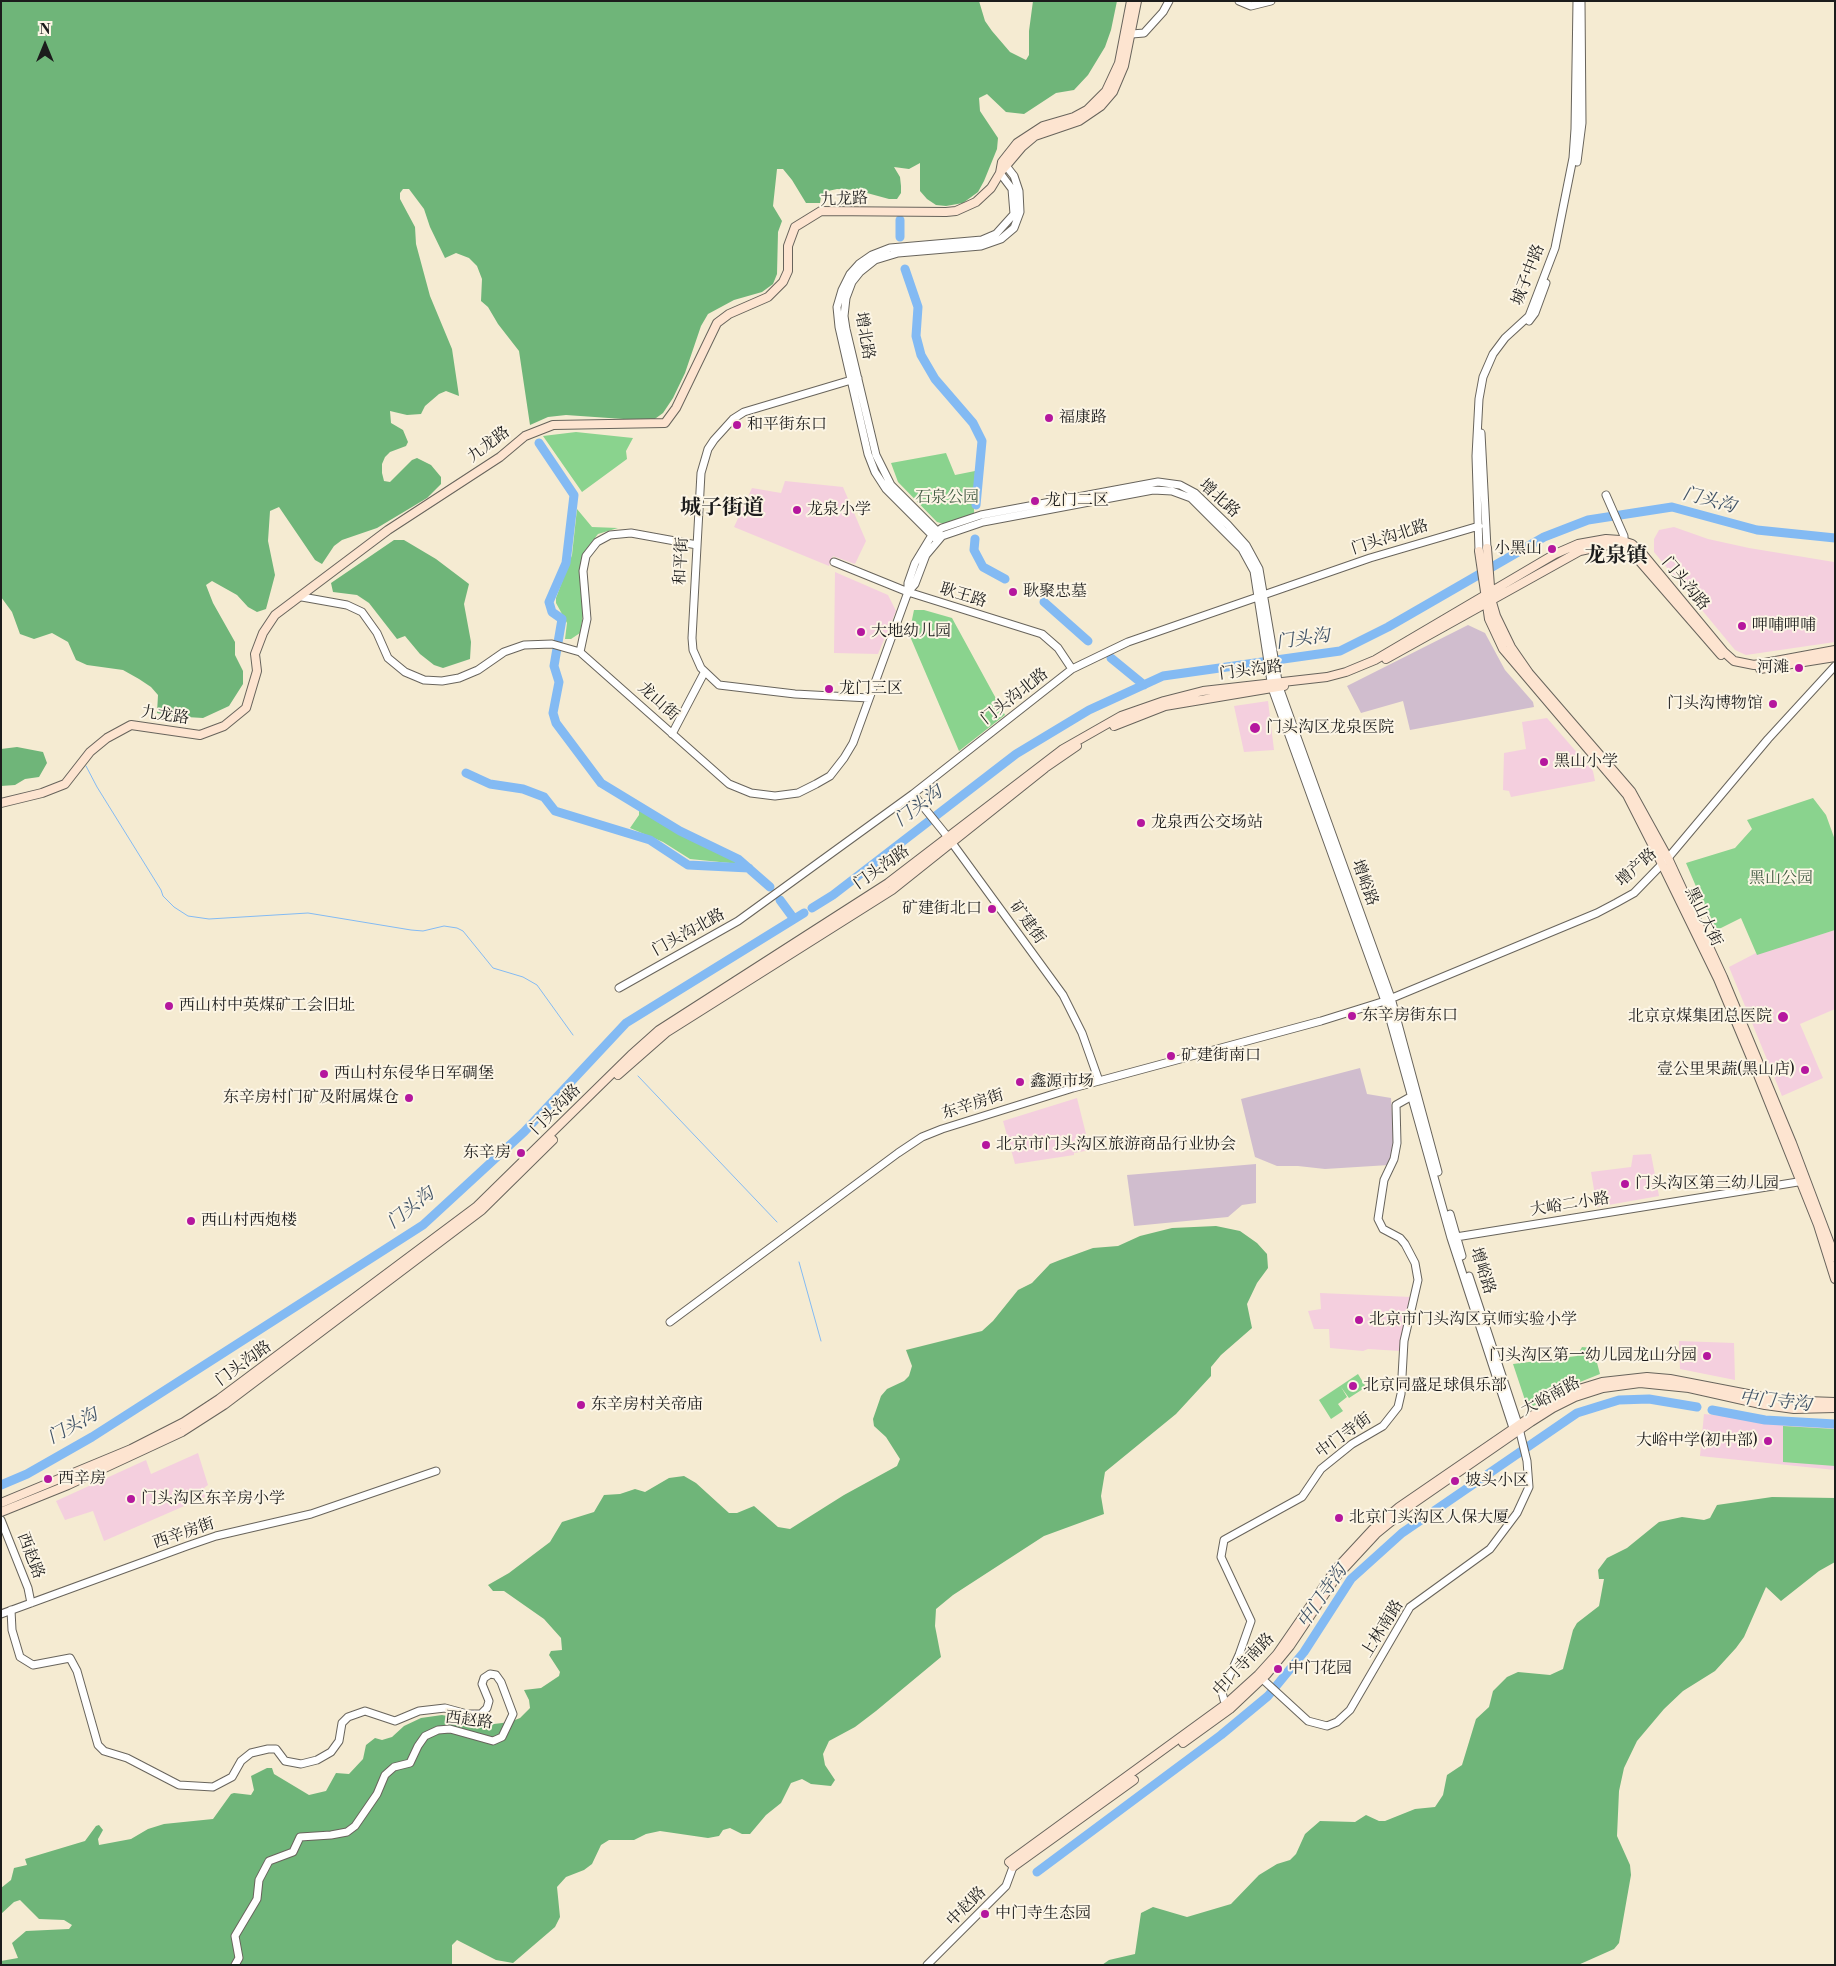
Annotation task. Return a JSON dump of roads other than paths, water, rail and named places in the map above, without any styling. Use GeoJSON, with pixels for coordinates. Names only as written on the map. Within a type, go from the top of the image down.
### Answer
{"type":"FeatureCollection","features":[{"type":"Feature","properties":{"kind":"main road"},"geometry":{"type":"LineString","coordinates":[[1005,165],[1008,153],[1027,135],[1043,126],[1074,117],[1087,110],[1106,92],[1115,76],[1119,63],[1131,1]]}},
{"type":"Feature","properties":{"kind":"main road","name":"九龙路"},"geometry":{"type":"LineString","coordinates":[[2,802],[66,784],[90,752],[107,738],[131,725],[200,735],[224,726],[246,708],[257,671],[255,654],[263,633],[275,615],[302,597],[388,530],[500,457],[525,436],[553,425],[665,423],[676,408],[717,323],[729,314],[768,297],[783,282],[788,271],[788,246],[794,227],[821,212],[956,211],[976,202],[991,188],[1005,165],[1035,136],[1079,121],[1101,106],[1118,82],[1132,34],[1138,1]]}},
{"type":"Feature","properties":{"kind":"main road","name":"门头沟路"},"geometry":{"type":"LineString","coordinates":[[1,1503],[131,1449],[184,1422],[227,1394],[476,1207],[631,1054],[659,1030],[888,883],[948,837],[1045,768],[1077,746],[1122,721],[1165,706],[1275,684],[1323,682],[1360,672],[1488,598],[1580,551],[1612,544],[1624,544],[1642,553],[1724,652],[1734,661],[1754,665],[1835,650]]}},
{"type":"Feature","properties":{"kind":"main road","name":"门头沟路"},"geometry":{"type":"LineString","coordinates":[[1624,544],[1714,649],[1725,660],[1737,667],[1750,670],[1772,668],[1835,656]]}},
{"type":"Feature","properties":{"kind":"main road"},"geometry":{"type":"LineString","coordinates":[[1483,549],[1491,581],[1488,598]]}},
{"type":"Feature","properties":{"kind":"main road","name":"城子中路"},"geometry":{"type":"LineString","coordinates":[[1483,549],[1483,586],[1488,598]]}},
{"type":"Feature","properties":{"kind":"main road","name":"黑山大街"},"geometry":{"type":"LineString","coordinates":[[1488,598],[1511,647],[1529,673],[1631,791],[1668,858],[1723,977],[1803,1181],[1835,1279]]}},
{"type":"Feature","properties":{"kind":"main road","name":"黑山大街"},"geometry":{"type":"LineString","coordinates":[[1488,598],[1489,619],[1503,649],[1627,795],[1718,979],[1835,1258]]}},
{"type":"Feature","properties":{"kind":"main road","name":"门头沟路"},"geometry":{"type":"LineString","coordinates":[[1,1512],[68,1485],[164,1440],[224,1405],[482,1210],[637,1056],[667,1032],[892,890],[948,837]]}},
{"type":"Feature","properties":{"kind":"main road","name":"大峪南路"},"geometry":{"type":"LineString","coordinates":[[1516,1428],[1552,1402],[1579,1389],[1615,1379],[1670,1379],[1779,1400],[1835,1402]]}},
{"type":"Feature","properties":{"kind":"main road","name":"大峪南路"},"geometry":{"type":"LineString","coordinates":[[1516,1428],[1576,1397],[1603,1388],[1640,1383],[1681,1387],[1794,1409],[1835,1408]]}},
{"type":"Feature","properties":{"kind":"main road","name":"中门寺南路"},"geometry":{"type":"LineString","coordinates":[[1011,1865],[1262,1680],[1290,1646],[1337,1576],[1376,1534],[1414,1503],[1516,1428]]}},
{"type":"Feature","properties":{"kind":"street"},"geometry":{"type":"LineString","coordinates":[[1132,34],[1144,33],[1170,1]]}},
{"type":"Feature","properties":{"kind":"street"},"geometry":{"type":"LineString","coordinates":[[1239,1],[1257,6],[1271,1]]}},
{"type":"Feature","properties":{"kind":"street","name":"城子中路"},"geometry":{"type":"LineString","coordinates":[[1483,549],[1478,526],[1477,425],[1479,399],[1483,377],[1493,354],[1505,338],[1529,316],[1555,248],[1569,178],[1577,98],[1576,1]]}},
{"type":"Feature","properties":{"kind":"street","name":"城子中路"},"geometry":{"type":"LineString","coordinates":[[1483,549],[1482,398],[1493,361],[1510,338],[1525,326],[1535,314],[1558,254],[1576,168],[1582,124],[1581,1]]}},
{"type":"Feature","properties":{"kind":"street","name":"增北路"},"geometry":{"type":"LineString","coordinates":[[1005,165],[1014,176],[1019,191],[1020,212],[1014,228],[1000,238],[980,246],[898,253],[874,260],[852,282],[846,298],[844,316],[868,454],[876,472],[886,488],[937,536],[983,522],[1153,490],[1172,491],[1191,498],[1242,549],[1254,572],[1262,596],[1275,684]]}},
{"type":"Feature","properties":{"kind":"street","name":"增北路"},"geometry":{"type":"LineString","coordinates":[[854,379],[839,327],[837,307],[842,290],[850,274],[859,264],[872,255],[890,248],[982,240],[996,234],[1014,214],[1012,189],[1000,173]]}},
{"type":"Feature","properties":{"kind":"street","name":"和平街"},"geometry":{"type":"LineString","coordinates":[[704,673],[693,650],[692,638],[703,461],[708,449],[719,432],[738,416],[756,406],[854,379]]}},
{"type":"Feature","properties":{"kind":"street"},"geometry":{"type":"LineString","coordinates":[[1606,495],[1624,544]]}},
{"type":"Feature","properties":{"kind":"street","name":"门头沟北路"},"geometry":{"type":"LineString","coordinates":[[619,988],[738,921],[913,794],[1072,670],[1128,642],[1370,558],[1478,526]]}},
{"type":"Feature","properties":{"kind":"street"},"geometry":{"type":"LineString","coordinates":[[580,652],[587,619],[583,571],[586,556],[597,542],[610,535],[631,533],[697,545]]}},
{"type":"Feature","properties":{"kind":"street","name":"龙山街"},"geometry":{"type":"LineString","coordinates":[[302,597],[347,605],[362,612],[377,633],[388,658],[405,672],[424,680],[442,681],[459,678],[478,670],[504,652],[524,645],[552,644],[580,652],[730,784],[751,793],[775,796],[798,793],[830,776],[854,742],[908,592],[915,584],[926,555],[937,536]]}},
{"type":"Feature","properties":{"kind":"street","name":"耿王路"},"geometry":{"type":"LineString","coordinates":[[834,562],[908,592],[1042,634],[1058,648],[1072,670]]}},
{"type":"Feature","properties":{"kind":"street","name":"增产路"},"geometry":{"type":"LineString","coordinates":[[1388,1000],[1597,913],[1634,893],[1662,865],[1768,739],[1835,666]]}},
{"type":"Feature","properties":{"kind":"street"},"geometry":{"type":"LineString","coordinates":[[672,734],[704,673],[713,682],[725,686],[869,698]]}},
{"type":"Feature","properties":{"kind":"street","name":"增峪路"},"geometry":{"type":"LineString","coordinates":[[1275,684],[1388,1000],[1456,1237],[1516,1428]]}},
{"type":"Feature","properties":{"kind":"street","name":"矿建街"},"geometry":{"type":"LineString","coordinates":[[913,794],[948,837],[1062,995],[1082,1033],[1099,1080]]}},
{"type":"Feature","properties":{"kind":"street","name":"增峪路"},"geometry":{"type":"LineString","coordinates":[[1388,1000],[1451,1238],[1516,1428]]}},
{"type":"Feature","properties":{"kind":"street","name":"东辛房街"},"geometry":{"type":"LineString","coordinates":[[670,1322],[922,1137],[978,1117],[1099,1080],[1321,1021],[1388,1000]]}},
{"type":"Feature","properties":{"kind":"street","name":"中门寺街"},"geometry":{"type":"LineString","coordinates":[[1228,1706],[1222,1692],[1240,1654],[1251,1621],[1222,1557],[1224,1540],[1302,1497],[1321,1469],[1352,1444],[1383,1426],[1398,1407],[1401,1394],[1404,1341],[1418,1280],[1415,1263],[1405,1244],[1400,1238],[1383,1229],[1378,1219],[1384,1180],[1394,1159],[1397,1143],[1396,1105],[1412,1096]]}},
{"type":"Feature","properties":{"kind":"street","name":"大峪二小路"},"geometry":{"type":"LineString","coordinates":[[1456,1237],[1803,1181]]}},
{"type":"Feature","properties":{"kind":"street","name":"上林南路"},"geometry":{"type":"LineString","coordinates":[[1262,1680],[1308,1721],[1327,1726],[1345,1716],[1410,1607],[1490,1548],[1517,1513],[1529,1487],[1525,1454],[1516,1428]]}},
{"type":"Feature","properties":{"kind":"street","name":"西辛房街"},"geometry":{"type":"LineString","coordinates":[[1,1614],[209,1539],[311,1514],[436,1471]]}},
{"type":"Feature","properties":{"kind":"street","name":"西赵路"},"geometry":{"type":"LineString","coordinates":[[1,1520],[28,1588],[31,1603]]}},
{"type":"Feature","properties":{"kind":"street","name":"西赵路"},"geometry":{"type":"LineString","coordinates":[[11,1610],[12,1630],[20,1656],[33,1665],[70,1658],[77,1670],[98,1745],[104,1751],[127,1758],[180,1785],[213,1787],[232,1777],[240,1761],[251,1753],[268,1749],[276,1749],[285,1761],[301,1764],[317,1760],[332,1752],[339,1741],[342,1723],[348,1717],[365,1711],[395,1721],[419,1711],[445,1708],[468,1714],[482,1714],[487,1708],[488,1701],[482,1684],[484,1678],[490,1674],[496,1675],[501,1682],[513,1714],[502,1737],[493,1741],[450,1729],[438,1730],[425,1736],[410,1763],[394,1767],[385,1775],[377,1794],[355,1826],[347,1832],[332,1835],[300,1837],[293,1852],[270,1861],[258,1880],[257,1898],[235,1936],[238,1958],[235,1965]]}},
{"type":"Feature","properties":{"kind":"street","name":"中赵路"},"geometry":{"type":"LineString","coordinates":[[927,1965],[1001,1892],[1010,1879],[1011,1865]]}},
{"type":"Feature","properties":{"kind":"waterway"},"geometry":{"type":"LineString","coordinates":[[900,220],[900,237]]}},
{"type":"Feature","properties":{"kind":"waterway"},"geometry":{"type":"LineString","coordinates":[[905,269],[918,307],[916,336],[921,355],[935,379],[973,423],[982,441],[976,505]]}},
{"type":"Feature","properties":{"kind":"waterway"},"geometry":{"type":"LineString","coordinates":[[539,443],[574,495],[566,563],[549,602],[552,612],[562,619],[554,666],[559,682],[553,713],[556,723],[601,783],[680,831],[738,859],[770,887]]}},
{"type":"Feature","properties":{"kind":"waterway","name":"门头沟"},"geometry":{"type":"LineString","coordinates":[[812,908],[833,895],[1016,754],[1089,710],[1163,676],[1340,651],[1388,627],[1544,537],[1588,520],[1672,507],[1757,530],[1835,538]]}},
{"type":"Feature","properties":{"kind":"waterway"},"geometry":{"type":"LineString","coordinates":[[975,539],[974,550],[983,567],[1005,579]]}},
{"type":"Feature","properties":{"kind":"waterway"},"geometry":{"type":"LineString","coordinates":[[1044,602],[1088,641]]}},
{"type":"Feature","properties":{"kind":"waterway"},"geometry":{"type":"LineString","coordinates":[[1111,658],[1144,685]]}},
{"type":"Feature","properties":{"kind":"waterway"},"geometry":{"type":"LineString","coordinates":[[86,766],[163,896],[174,907],[188,916],[209,919],[308,913],[411,930],[423,931],[444,926],[457,928],[463,931],[493,968],[523,977],[537,985],[573,1035]]}},
{"type":"Feature","properties":{"kind":"waterway"},"geometry":{"type":"LineString","coordinates":[[466,773],[490,784],[523,789],[544,797],[555,811],[650,840],[688,865],[749,868]]}},
{"type":"Feature","properties":{"kind":"waterway"},"geometry":{"type":"LineString","coordinates":[[780,900],[794,919]]}},
{"type":"Feature","properties":{"kind":"waterway","name":"门头沟"},"geometry":{"type":"LineString","coordinates":[[1,1485],[27,1474],[92,1437],[423,1225],[524,1132],[626,1023],[804,913]]}},
{"type":"Feature","properties":{"kind":"waterway"},"geometry":{"type":"LineString","coordinates":[[638,1076],[777,1222]]}},
{"type":"Feature","properties":{"kind":"waterway"},"geometry":{"type":"LineString","coordinates":[[799,1262],[821,1341]]}},
{"type":"Feature","properties":{"kind":"waterway","name":"中门寺沟"},"geometry":{"type":"LineString","coordinates":[[1037,1872],[1221,1735],[1268,1696],[1304,1652],[1351,1579],[1402,1533],[1577,1413],[1619,1400],[1649,1399],[1697,1407]]}},
{"type":"Feature","properties":{"kind":"waterway","name":"中门寺沟"},"geometry":{"type":"LineString","coordinates":[[1712,1410],[1765,1420],[1835,1424]]}},
{"type":"Feature","properties":{"kind":"place","name":"福康路"},"geometry":{"type":"Point","coordinates":[1049,418]}},
{"type":"Feature","properties":{"kind":"place","name":"和平街东口"},"geometry":{"type":"Point","coordinates":[737,425]}},
{"type":"Feature","properties":{"kind":"place","name":"龙门二区"},"geometry":{"type":"Point","coordinates":[1035,501]}},
{"type":"Feature","properties":{"kind":"place","name":"龙泉小学"},"geometry":{"type":"Point","coordinates":[797,510]}},
{"type":"Feature","properties":{"kind":"place","name":"小黑山"},"geometry":{"type":"Point","coordinates":[1552,549]}},
{"type":"Feature","properties":{"kind":"place","name":"耿聚忠墓"},"geometry":{"type":"Point","coordinates":[1013,592]}},
{"type":"Feature","properties":{"kind":"place","name":"呷哺呷哺"},"geometry":{"type":"Point","coordinates":[1742,626]}},
{"type":"Feature","properties":{"kind":"place","name":"大地幼儿园"},"geometry":{"type":"Point","coordinates":[861,632]}},
{"type":"Feature","properties":{"kind":"place","name":"河滩"},"geometry":{"type":"Point","coordinates":[1799,668]}},
{"type":"Feature","properties":{"kind":"place","name":"龙门三区"},"geometry":{"type":"Point","coordinates":[829,689]}},
{"type":"Feature","properties":{"kind":"place","name":"门头沟博物馆"},"geometry":{"type":"Point","coordinates":[1773,704]}},
{"type":"Feature","properties":{"kind":"place","name":"门头沟区龙泉医院"},"geometry":{"type":"Point","coordinates":[1255,728]}},
{"type":"Feature","properties":{"kind":"place","name":"黑山小学"},"geometry":{"type":"Point","coordinates":[1544,762]}},
{"type":"Feature","properties":{"kind":"place","name":"龙泉西公交场站"},"geometry":{"type":"Point","coordinates":[1141,823]}},
{"type":"Feature","properties":{"kind":"place","name":"矿建街北口"},"geometry":{"type":"Point","coordinates":[992,909]}},
{"type":"Feature","properties":{"kind":"place","name":"西山村中英煤矿工会旧址"},"geometry":{"type":"Point","coordinates":[169,1006]}},
{"type":"Feature","properties":{"kind":"place","name":"东辛房街东口"},"geometry":{"type":"Point","coordinates":[1352,1016]}},
{"type":"Feature","properties":{"kind":"place","name":"北京京煤集团总医院"},"geometry":{"type":"Point","coordinates":[1783,1017]}},
{"type":"Feature","properties":{"kind":"place","name":"矿建街南口"},"geometry":{"type":"Point","coordinates":[1171,1056]}},
{"type":"Feature","properties":{"kind":"place","name":"壹公里果蔬(黑山店)"},"geometry":{"type":"Point","coordinates":[1805,1070]}},
{"type":"Feature","properties":{"kind":"place","name":"西山村东侵华日军碉堡"},"geometry":{"type":"Point","coordinates":[324,1074]}},
{"type":"Feature","properties":{"kind":"place","name":"鑫源市场"},"geometry":{"type":"Point","coordinates":[1020,1082]}},
{"type":"Feature","properties":{"kind":"place","name":"东辛房村门矿及附属煤仓"},"geometry":{"type":"Point","coordinates":[409,1098]}},
{"type":"Feature","properties":{"kind":"place","name":"北京市门头沟区旅游商品行业协会"},"geometry":{"type":"Point","coordinates":[986,1145]}},
{"type":"Feature","properties":{"kind":"place","name":"东辛房"},"geometry":{"type":"Point","coordinates":[521,1153]}},
{"type":"Feature","properties":{"kind":"place","name":"门头沟区第三幼儿园"},"geometry":{"type":"Point","coordinates":[1625,1184]}},
{"type":"Feature","properties":{"kind":"place","name":"西山村西炮楼"},"geometry":{"type":"Point","coordinates":[191,1221]}},
{"type":"Feature","properties":{"kind":"place","name":"北京市门头沟区京师实验小学"},"geometry":{"type":"Point","coordinates":[1359,1320]}},
{"type":"Feature","properties":{"kind":"place","name":"门头沟区第一幼儿园龙山分园"},"geometry":{"type":"Point","coordinates":[1707,1356]}},
{"type":"Feature","properties":{"kind":"place","name":"北京同盛足球俱乐部"},"geometry":{"type":"Point","coordinates":[1353,1386]}},
{"type":"Feature","properties":{"kind":"place","name":"东辛房村关帝庙"},"geometry":{"type":"Point","coordinates":[581,1405]}},
{"type":"Feature","properties":{"kind":"place","name":"大峪中学(初中部)"},"geometry":{"type":"Point","coordinates":[1768,1441]}},
{"type":"Feature","properties":{"kind":"place","name":"西辛房"},"geometry":{"type":"Point","coordinates":[48,1479]}},
{"type":"Feature","properties":{"kind":"place","name":"坡头小区"},"geometry":{"type":"Point","coordinates":[1455,1481]}},
{"type":"Feature","properties":{"kind":"place","name":"门头沟区东辛房小学"},"geometry":{"type":"Point","coordinates":[131,1499]}},
{"type":"Feature","properties":{"kind":"place","name":"北京门头沟区人保大厦"},"geometry":{"type":"Point","coordinates":[1339,1518]}},
{"type":"Feature","properties":{"kind":"place","name":"中门花园"},"geometry":{"type":"Point","coordinates":[1278,1669]}},
{"type":"Feature","properties":{"kind":"place","name":"中门寺生态园"},"geometry":{"type":"Point","coordinates":[985,1914]}},
{"type":"Feature","properties":{"kind":"district","name":"城子街道"},"geometry":{"type":"Point","coordinates":[722,509]}},
{"type":"Feature","properties":{"kind":"district","name":"龙泉镇"},"geometry":{"type":"Point","coordinates":[1616,557]}},
{"type":"Feature","properties":{"kind":"park label","name":"石泉公园"},"geometry":{"type":"Point","coordinates":[947,498]}},
{"type":"Feature","properties":{"kind":"park label","name":"黑山公园"},"geometry":{"type":"Point","coordinates":[1781,879]}}]}
